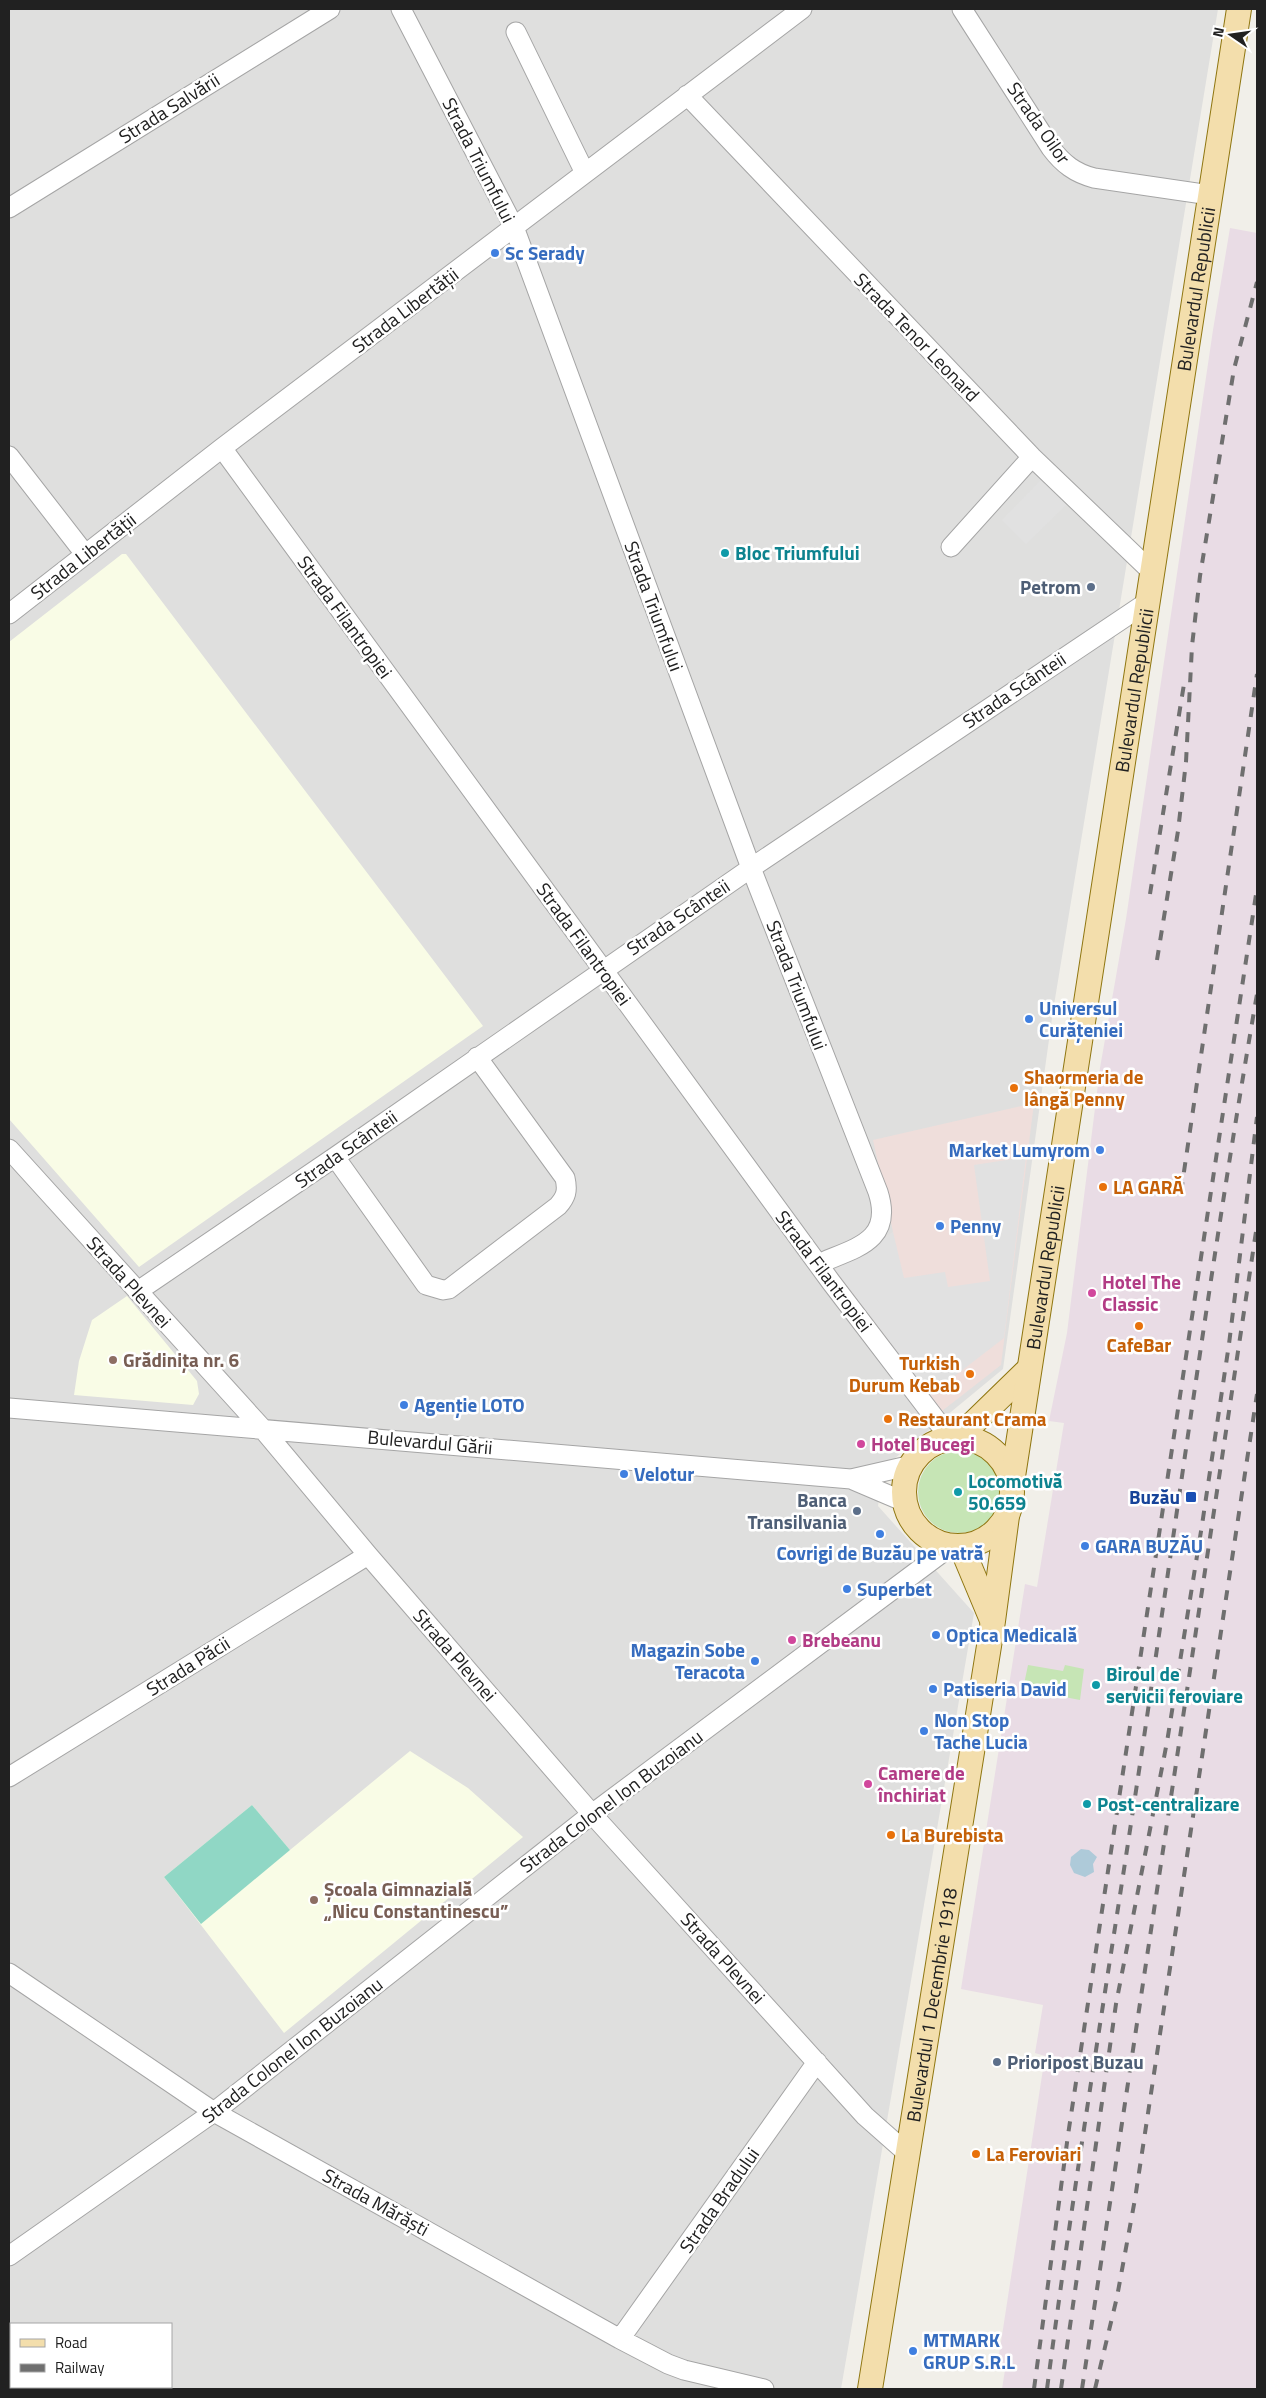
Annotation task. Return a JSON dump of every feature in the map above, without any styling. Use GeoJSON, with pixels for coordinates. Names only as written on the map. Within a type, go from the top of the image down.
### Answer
{"type":"FeatureCollection","features":[{"type":"Feature","properties":{"kind":"main road","name":"Bulevardul Republicii"},"geometry":{"type":"LineString","coordinates":[[1012,1483],[1028,1370],[1154,573],[1239,9]]}},
{"type":"Feature","properties":{"kind":"main road","name":"Bulevardul Republicii"},"geometry":{"type":"LineString","coordinates":[[954,1438],[1028,1370]]}},
{"type":"Feature","properties":{"kind":"main road"},"geometry":{"type":"LineString","coordinates":[[954,1438],[976,1441],[993,1451],[1005,1465],[1012,1483],[1012,1500],[1007,1516],[999,1528],[988,1538],[975,1544],[956,1546],[938,1542],[917,1527],[905,1502],[904,1490],[912,1465],[928,1448],[954,1438]]}},
{"type":"Feature","properties":{"kind":"main road","name":"Bulevardul 1 Decembrie 1918"},"geometry":{"type":"LineString","coordinates":[[870,2389],[993,1621],[1007,1516]]}},
{"type":"Feature","properties":{"kind":"main road"},"geometry":{"type":"LineString","coordinates":[[956,1546],[993,1621]]}},
{"type":"Feature","properties":{"kind":"street","name":"Strada Salvării"},"geometry":{"type":"LineString","coordinates":[[9,208],[330,9]]}},
{"type":"Feature","properties":{"kind":"street","name":"Strada Triumfului"},"geometry":{"type":"LineString","coordinates":[[401,9],[514,227],[751,868],[878,1192],[883,1214],[881,1224],[872,1239],[818,1264]]}},
{"type":"Feature","properties":{"kind":"street","name":"Strada Libertății"},"geometry":{"type":"LineString","coordinates":[[9,614],[222,448],[802,9]]}},
{"type":"Feature","properties":{"kind":"street","name":"Strada Oilor"},"geometry":{"type":"LineString","coordinates":[[962,9],[1051,148],[1068,167],[1083,175],[1094,178],[1210,195]]}},
{"type":"Feature","properties":{"kind":"street"},"geometry":{"type":"LineString","coordinates":[[516,32],[585,173]]}},
{"type":"Feature","properties":{"kind":"street","name":"Strada Tenor Leonard"},"geometry":{"type":"LineString","coordinates":[[687,95],[1032,457],[1154,573]]}},
{"type":"Feature","properties":{"kind":"street","name":"Strada Filantropiei"},"geometry":{"type":"LineString","coordinates":[[222,448],[818,1264],[954,1438]]}},
{"type":"Feature","properties":{"kind":"street"},"geometry":{"type":"LineString","coordinates":[[9,456],[85,554]]}},
{"type":"Feature","properties":{"kind":"street"},"geometry":{"type":"LineString","coordinates":[[951,547],[1032,457]]}},
{"type":"Feature","properties":{"kind":"street","name":"Strada Scânteii"},"geometry":{"type":"LineString","coordinates":[[138,1291],[335,1157],[603,969],[1149,601]]}},
{"type":"Feature","properties":{"kind":"street"},"geometry":{"type":"LineString","coordinates":[[335,1157],[426,1285],[443,1290],[449,1289],[558,1206],[566,1194],[567,1187],[565,1178],[477,1057]]}},
{"type":"Feature","properties":{"kind":"street","name":"Strada Plevnei"},"geometry":{"type":"LineString","coordinates":[[9,1149],[261,1427],[368,1555],[592,1814],[865,2116],[908,2154]]}},
{"type":"Feature","properties":{"kind":"street","name":"Bulevardul Gării"},"geometry":{"type":"LineString","coordinates":[[9,1408],[261,1427],[851,1479],[912,1465]]}},
{"type":"Feature","properties":{"kind":"street","name":"Bulevardul Gării"},"geometry":{"type":"LineString","coordinates":[[851,1479],[905,1502]]}},
{"type":"Feature","properties":{"kind":"street","name":"Strada Colonel Ion Buzoianu"},"geometry":{"type":"LineString","coordinates":[[9,2256],[214,2112],[592,1814],[956,1546]]}},
{"type":"Feature","properties":{"kind":"street","name":"Strada Păcii"},"geometry":{"type":"LineString","coordinates":[[9,1777],[368,1555]]}},
{"type":"Feature","properties":{"kind":"street","name":"Strada Mărăști"},"geometry":{"type":"LineString","coordinates":[[9,1974],[214,2112],[620,2339],[668,2364],[684,2370],[764,2389]]}},
{"type":"Feature","properties":{"kind":"street","name":"Strada Bradului"},"geometry":{"type":"LineString","coordinates":[[620,2339],[817,2062]]}},
{"type":"Feature","properties":{"kind":"shaded area"},"geometry":{"type":"Polygon","coordinates":[[[9,9],[1218,9],[1053,1011],[1003,1369],[883,1468],[878,1506],[974,1613],[841,2389],[9,2389],[9,9]]]}},
{"type":"Feature","properties":{"kind":"shaded area"},"geometry":{"type":"Polygon","coordinates":[[[1230,228],[1257,233],[1257,2389],[1002,2389],[1005,2370],[997,2368],[1045,2056],[1035,2053],[1043,2005],[961,1989],[1025,1584],[1037,1587],[1064,1423],[1049,1421],[1067,1333],[1100,1068],[1126,919],[1213,330],[1230,228]]]}},
{"type":"Feature","properties":{"kind":"shaded area"},"geometry":{"type":"Polygon","coordinates":[[[1041,480],[1066,505],[1026,544],[1002,520],[1041,480]]]}},
{"type":"Feature","properties":{"kind":"shaded area"},"geometry":{"type":"Polygon","coordinates":[[[122,554],[126,554],[483,1026],[139,1267],[9,1119],[9,642],[122,554]]]}},
{"type":"Feature","properties":{"kind":"shaded area"},"geometry":{"type":"Polygon","coordinates":[[[1034,1103],[1001,1365],[942,1411],[835,1270],[893,1232],[873,1140],[1034,1103]]]}},
{"type":"Feature","properties":{"kind":"shaded area"},"geometry":{"type":"Polygon","coordinates":[[[1026,1157],[1004,1338],[930,1395],[835,1270],[893,1232],[904,1278],[945,1272],[948,1287],[990,1281],[974,1165],[1026,1157]]]}},
{"type":"Feature","properties":{"kind":"shaded area"},"geometry":{"type":"Polygon","coordinates":[[[127,1296],[197,1381],[199,1394],[193,1405],[74,1395],[79,1361],[92,1320],[127,1296]]]}},
{"type":"Feature","properties":{"kind":"shaded area","name":"Școala Gimnazială „Nicu Constantinescu”"},"geometry":{"type":"Polygon","coordinates":[[[410,1751],[468,1788],[523,1837],[284,2033],[164,1877],[252,1805],[290,1850],[410,1751]]]}},
{"type":"Feature","properties":{"kind":"green space"},"geometry":{"type":"Polygon","coordinates":[[[959,1451],[975,1454],[988,1463],[997,1476],[1000,1492],[997,1508],[988,1521],[975,1530],[959,1533],[943,1530],[930,1521],[921,1508],[918,1492],[921,1476],[930,1463],[943,1454],[959,1451]]]}},
{"type":"Feature","properties":{"kind":"green space"},"geometry":{"type":"Polygon","coordinates":[[[1028,1665],[1063,1671],[1065,1665],[1084,1669],[1080,1700],[1023,1689],[1028,1665]]]}},
{"type":"Feature","properties":{"kind":"green space"},"geometry":{"type":"Polygon","coordinates":[[[252,1805],[290,1850],[201,1924],[164,1877],[252,1805]]]}},
{"type":"Feature","properties":{"kind":"water"},"geometry":{"type":"Polygon","coordinates":[[[1081,1849],[1089,1850],[1097,1857],[1093,1864],[1094,1872],[1085,1877],[1074,1873],[1070,1865],[1071,1857],[1081,1849]]]}},
{"type":"Feature","properties":{"kind":"railway"},"geometry":{"type":"LineString","coordinates":[[1157,960],[1178,831],[1186,762],[1192,646],[1200,576],[1234,369],[1257,282]]}},
{"type":"Feature","properties":{"kind":"railway"},"geometry":{"type":"LineString","coordinates":[[1181,1192],[1257,674]]}},
{"type":"Feature","properties":{"kind":"railway"},"geometry":{"type":"LineString","coordinates":[[1150,894],[1184,684]]}},
{"type":"Feature","properties":{"kind":"railway"},"geometry":{"type":"LineString","coordinates":[[1034,2389],[1068,2135],[1257,888]]}},
{"type":"Feature","properties":{"kind":"railway"},"geometry":{"type":"LineString","coordinates":[[1047,2389],[1069,2228],[1212,1275],[1257,994]]}},
{"type":"Feature","properties":{"kind":"railway"},"geometry":{"type":"LineString","coordinates":[[1061,2389],[1116,2004],[1167,1742],[1202,1525],[1229,1344],[1257,1117]]}},
{"type":"Feature","properties":{"kind":"railway"},"geometry":{"type":"LineString","coordinates":[[1082,2389],[1257,1225]]}},
{"type":"Feature","properties":{"kind":"railway"},"geometry":{"type":"LineString","coordinates":[[1095,2389],[1117,2297],[1135,2199],[1257,1394]]}},
{"type":"Feature","properties":{"kind":"place","name":"Sc Serady"},"geometry":{"type":"Point","coordinates":[495,253]}},
{"type":"Feature","properties":{"kind":"place","name":"Bloc Triumfului"},"geometry":{"type":"Point","coordinates":[725,553]}},
{"type":"Feature","properties":{"kind":"place","name":"Petrom"},"geometry":{"type":"Point","coordinates":[1091,587]}},
{"type":"Feature","properties":{"kind":"place","name":"Universul Curățeniei"},"geometry":{"type":"Point","coordinates":[1029,1019]}},
{"type":"Feature","properties":{"kind":"place","name":"Shaormeria de lângă Penny"},"geometry":{"type":"Point","coordinates":[1014,1088]}},
{"type":"Feature","properties":{"kind":"place","name":"Market Lumyrom"},"geometry":{"type":"Point","coordinates":[1100,1150]}},
{"type":"Feature","properties":{"kind":"place","name":"LA GARĂ"},"geometry":{"type":"Point","coordinates":[1103,1187]}},
{"type":"Feature","properties":{"kind":"place","name":"Penny"},"geometry":{"type":"Point","coordinates":[940,1226]}},
{"type":"Feature","properties":{"kind":"place","name":"Hotel The Classic"},"geometry":{"type":"Point","coordinates":[1092,1293]}},
{"type":"Feature","properties":{"kind":"place","name":"CafeBar"},"geometry":{"type":"Point","coordinates":[1139,1326]}},
{"type":"Feature","properties":{"kind":"place","name":"Grădinița nr. 6"},"geometry":{"type":"Point","coordinates":[113,1360]}},
{"type":"Feature","properties":{"kind":"place","name":"Turkish Durum Kebab"},"geometry":{"type":"Point","coordinates":[970,1374]}},
{"type":"Feature","properties":{"kind":"place","name":"Agenție LOTO"},"geometry":{"type":"Point","coordinates":[404,1405]}},
{"type":"Feature","properties":{"kind":"place","name":"Restaurant Crama"},"geometry":{"type":"Point","coordinates":[888,1419]}},
{"type":"Feature","properties":{"kind":"place","name":"Hotel Bucegi"},"geometry":{"type":"Point","coordinates":[861,1444]}},
{"type":"Feature","properties":{"kind":"place","name":"Velotur"},"geometry":{"type":"Point","coordinates":[624,1474]}},
{"type":"Feature","properties":{"kind":"place","name":"Locomotivă 50.659"},"geometry":{"type":"Point","coordinates":[958,1492]}},
{"type":"Feature","properties":{"kind":"place","name":"Buzău"},"geometry":{"type":"Point","coordinates":[1191,1497]}},
{"type":"Feature","properties":{"kind":"place","name":"Banca Transilvania"},"geometry":{"type":"Point","coordinates":[857,1511]}},
{"type":"Feature","properties":{"kind":"place","name":"Covrigi de Buzău pe vatră"},"geometry":{"type":"Point","coordinates":[880,1534]}},
{"type":"Feature","properties":{"kind":"place","name":"GARA BUZĂU"},"geometry":{"type":"Point","coordinates":[1085,1546]}},
{"type":"Feature","properties":{"kind":"place","name":"Superbet"},"geometry":{"type":"Point","coordinates":[847,1589]}},
{"type":"Feature","properties":{"kind":"place","name":"Optica Medicală"},"geometry":{"type":"Point","coordinates":[936,1635]}},
{"type":"Feature","properties":{"kind":"place","name":"Brebeanu"},"geometry":{"type":"Point","coordinates":[792,1640]}},
{"type":"Feature","properties":{"kind":"place","name":"Magazin Sobe Teracota"},"geometry":{"type":"Point","coordinates":[755,1661]}},
{"type":"Feature","properties":{"kind":"place","name":"Biroul de servicii feroviare"},"geometry":{"type":"Point","coordinates":[1096,1685]}},
{"type":"Feature","properties":{"kind":"place","name":"Patiseria David"},"geometry":{"type":"Point","coordinates":[933,1689]}},
{"type":"Feature","properties":{"kind":"place","name":"Non Stop Tache Lucia"},"geometry":{"type":"Point","coordinates":[924,1731]}},
{"type":"Feature","properties":{"kind":"place","name":"Camere de închiriat"},"geometry":{"type":"Point","coordinates":[868,1784]}},
{"type":"Feature","properties":{"kind":"place","name":"Post-centralizare"},"geometry":{"type":"Point","coordinates":[1087,1804]}},
{"type":"Feature","properties":{"kind":"place","name":"La Burebista"},"geometry":{"type":"Point","coordinates":[891,1835]}},
{"type":"Feature","properties":{"kind":"place","name":"Școala Gimnazială „Nicu Constantinescu”"},"geometry":{"type":"Point","coordinates":[314,1900]}},
{"type":"Feature","properties":{"kind":"place","name":"Prioripost Buzau"},"geometry":{"type":"Point","coordinates":[997,2062]}},
{"type":"Feature","properties":{"kind":"place","name":"La Feroviari"},"geometry":{"type":"Point","coordinates":[976,2154]}},
{"type":"Feature","properties":{"kind":"place","name":"MTMARK GRUP S.R.L"},"geometry":{"type":"Point","coordinates":[913,2351]}}]}
